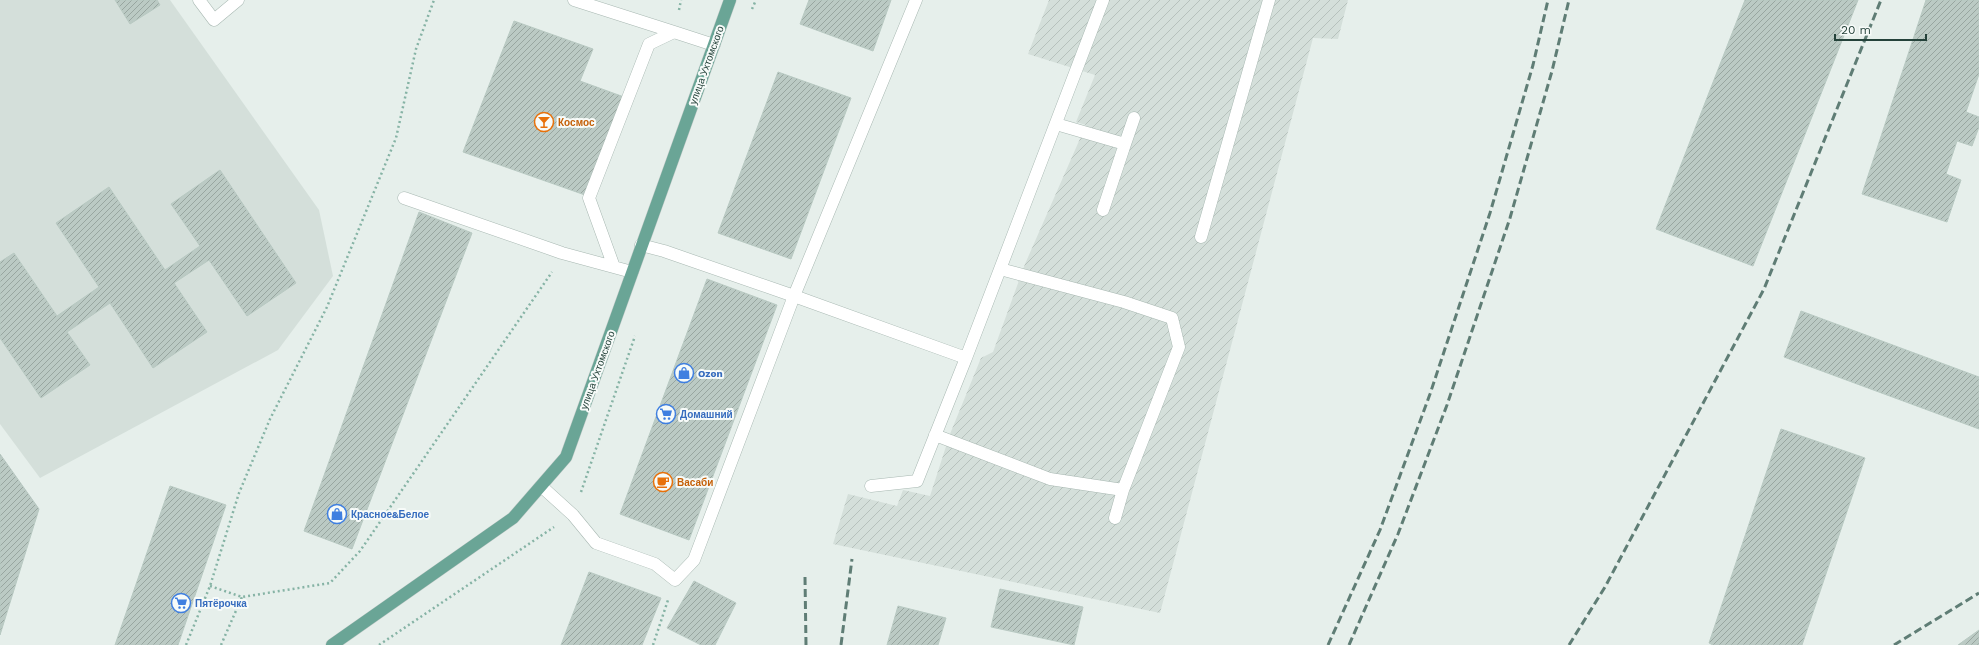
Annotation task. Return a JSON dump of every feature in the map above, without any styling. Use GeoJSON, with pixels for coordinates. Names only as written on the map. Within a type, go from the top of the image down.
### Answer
{"type":"FeatureCollection","features":[{"type":"Feature","properties":{"kind":"main road","name":"улица Ухтомского"},"geometry":{"type":"LineString","coordinates":[[332,645],[514,518],[566,457],[730,0]]}},
{"type":"Feature","properties":{"kind":"lane"},"geometry":{"type":"LineString","coordinates":[[199,0],[214,20],[238,0]]}},
{"type":"Feature","properties":{"kind":"lane"},"geometry":{"type":"LineString","coordinates":[[574,0],[714,45]]}},
{"type":"Feature","properties":{"kind":"lane"},"geometry":{"type":"LineString","coordinates":[[541,486],[573,515],[596,543],[655,564],[675,580],[694,560],[794,296],[916,0]]}},
{"type":"Feature","properties":{"kind":"lane"},"geometry":{"type":"LineString","coordinates":[[872,486],[917,482],[1103,0]]}},
{"type":"Feature","properties":{"kind":"lane"},"geometry":{"type":"LineString","coordinates":[[1201,237],[1269,0]]}},
{"type":"Feature","properties":{"kind":"lane"},"geometry":{"type":"LineString","coordinates":[[614,267],[589,198],[650,44],[674,32]]}},
{"type":"Feature","properties":{"kind":"lane"},"geometry":{"type":"LineString","coordinates":[[1103,210],[1134,118]]}},
{"type":"Feature","properties":{"kind":"lane"},"geometry":{"type":"LineString","coordinates":[[1056,124],[1125,144]]}},
{"type":"Feature","properties":{"kind":"lane"},"geometry":{"type":"LineString","coordinates":[[404,198],[562,253],[632,272]]}},
{"type":"Feature","properties":{"kind":"lane"},"geometry":{"type":"LineString","coordinates":[[641,245],[664,251],[794,296],[966,358]]}},
{"type":"Feature","properties":{"kind":"lane"},"geometry":{"type":"LineString","coordinates":[[1000,269],[1124,302],[1172,318],[1179,347],[1123,490],[1115,518]]}},
{"type":"Feature","properties":{"kind":"lane"},"geometry":{"type":"LineString","coordinates":[[935,435],[1050,478],[1123,490]]}},
{"type":"Feature","properties":{"kind":"path"},"geometry":{"type":"LineString","coordinates":[[186,645],[210,586],[242,486],[270,419],[327,307],[396,138],[416,49],[434,0]]}},
{"type":"Feature","properties":{"kind":"path"},"geometry":{"type":"LineString","coordinates":[[210,586],[242,597],[330,583],[360,551],[549,277]]}},
{"type":"Feature","properties":{"kind":"path"},"geometry":{"type":"LineString","coordinates":[[653,645],[675,580]]}},
{"type":"Feature","properties":{"kind":"path"},"geometry":{"type":"LineString","coordinates":[[221,645],[242,597]]}},
{"type":"Feature","properties":{"kind":"shaded area"},"geometry":{"type":"Polygon","coordinates":[[[0,0],[170,0],[319,210],[333,276],[278,350],[40,478],[0,424],[0,0]]]}},
{"type":"Feature","properties":{"kind":"shaded area"},"geometry":{"type":"Polygon","coordinates":[[[1049,0],[1348,0],[1338,39],[1313,38],[1160,613],[833,544],[848,494],[897,506],[903,490],[930,496],[950,434],[981,358],[993,352],[1025,264],[1086,125],[1076,122],[1095,75],[1028,54],[1049,0]]]}},
{"type":"Feature","properties":{"kind":"building"},"geometry":{"type":"Polygon","coordinates":[[[115,0],[157,0],[160,5],[130,24],[115,0]]]}},
{"type":"Feature","properties":{"kind":"building"},"geometry":{"type":"Polygon","coordinates":[[[809,0],[891,0],[873,51],[800,24],[809,0]]]}},
{"type":"Feature","properties":{"kind":"building"},"geometry":{"type":"Polygon","coordinates":[[[1745,0],[1858,0],[1753,266],[1656,229],[1745,0]]]}},
{"type":"Feature","properties":{"kind":"building"},"geometry":{"type":"Polygon","coordinates":[[[1926,0],[1979,0],[1979,74],[1966,112],[1979,117],[1979,127],[1972,146],[1957,141],[1946,174],[1961,180],[1947,222],[1862,194],[1926,0]]]}},
{"type":"Feature","properties":{"kind":"building","name":"Космос"},"geometry":{"type":"Polygon","coordinates":[[[514,21],[593,49],[580,81],[624,97],[585,195],[463,152],[514,21]]]}},
{"type":"Feature","properties":{"kind":"building"},"geometry":{"type":"Polygon","coordinates":[[[778,72],[851,98],[791,259],[718,233],[778,72]]]}},
{"type":"Feature","properties":{"kind":"building"},"geometry":{"type":"Polygon","coordinates":[[[220,170],[296,283],[247,316],[209,260],[174,283],[207,332],[153,368],[110,303],[67,332],[90,365],[41,398],[0,338],[0,262],[14,253],[57,316],[99,287],[56,223],[109,187],[165,270],[200,246],[171,204],[220,170]]]}},
{"type":"Feature","properties":{"kind":"building"},"geometry":{"type":"Polygon","coordinates":[[[419,212],[472,233],[352,549],[304,531],[419,212]]]}},
{"type":"Feature","properties":{"kind":"building"},"geometry":{"type":"Polygon","coordinates":[[[707,279],[777,305],[689,540],[620,514],[707,279]]]}},
{"type":"Feature","properties":{"kind":"building"},"geometry":{"type":"Polygon","coordinates":[[[1801,311],[1979,377],[1979,429],[1784,357],[1801,311]]]}},
{"type":"Feature","properties":{"kind":"building"},"geometry":{"type":"Polygon","coordinates":[[[1781,429],[1865,458],[1802,645],[1713,645],[1709,643],[1781,429]]]}},
{"type":"Feature","properties":{"kind":"building"},"geometry":{"type":"Polygon","coordinates":[[[0,454],[39,509],[0,635],[0,454]]]}},
{"type":"Feature","properties":{"kind":"building"},"geometry":{"type":"Polygon","coordinates":[[[170,486],[226,505],[178,645],[115,645],[170,486]]]}},
{"type":"Feature","properties":{"kind":"building"},"geometry":{"type":"Polygon","coordinates":[[[589,572],[661,598],[642,645],[561,645],[589,572]]]}},
{"type":"Feature","properties":{"kind":"building"},"geometry":{"type":"Polygon","coordinates":[[[694,581],[736,603],[715,645],[701,645],[667,628],[694,581]]]}},
{"type":"Feature","properties":{"kind":"building"},"geometry":{"type":"Polygon","coordinates":[[[1000,589],[1083,607],[1074,645],[991,627],[1000,589]]]}},
{"type":"Feature","properties":{"kind":"building"},"geometry":{"type":"Polygon","coordinates":[[[898,606],[946,618],[938,645],[887,645],[898,606]]]}},
{"type":"Feature","properties":{"kind":"building"},"geometry":{"type":"Polygon","coordinates":[[[1979,630],[1979,645],[1958,645],[1979,630]]]}},
{"type":"Feature","properties":{"kind":"railway"},"geometry":{"type":"LineString","coordinates":[[1328,645],[1380,530],[1430,394],[1490,213],[1533,65],[1548,0]]}},
{"type":"Feature","properties":{"kind":"railway"},"geometry":{"type":"LineString","coordinates":[[1349,645],[1398,534],[1447,405],[1510,218],[1552,71],[1569,0]]}},
{"type":"Feature","properties":{"kind":"railway"},"geometry":{"type":"LineString","coordinates":[[1569,645],[1605,587],[1764,289],[1881,0]]}},
{"type":"Feature","properties":{"kind":"railway"},"geometry":{"type":"LineString","coordinates":[[841,645],[852,559]]}},
{"type":"Feature","properties":{"kind":"railway"},"geometry":{"type":"LineString","coordinates":[[805,577],[806,645]]}},
{"type":"Feature","properties":{"kind":"railway"},"geometry":{"type":"LineString","coordinates":[[1894,645],[1979,593]]}},
{"type":"Feature","properties":{"kind":"place","name":"Космос"},"geometry":{"type":"Point","coordinates":[544,122]}},
{"type":"Feature","properties":{"kind":"place","name":"Ozon"},"geometry":{"type":"Point","coordinates":[684,373]}},
{"type":"Feature","properties":{"kind":"place","name":"Домашний"},"geometry":{"type":"Point","coordinates":[666,414]}},
{"type":"Feature","properties":{"kind":"place","name":"Васаби"},"geometry":{"type":"Point","coordinates":[663,482]}},
{"type":"Feature","properties":{"kind":"place","name":"Красное&Белое"},"geometry":{"type":"Point","coordinates":[337,514]}},
{"type":"Feature","properties":{"kind":"place","name":"Пятёрочка"},"geometry":{"type":"Point","coordinates":[181,603]}}]}
